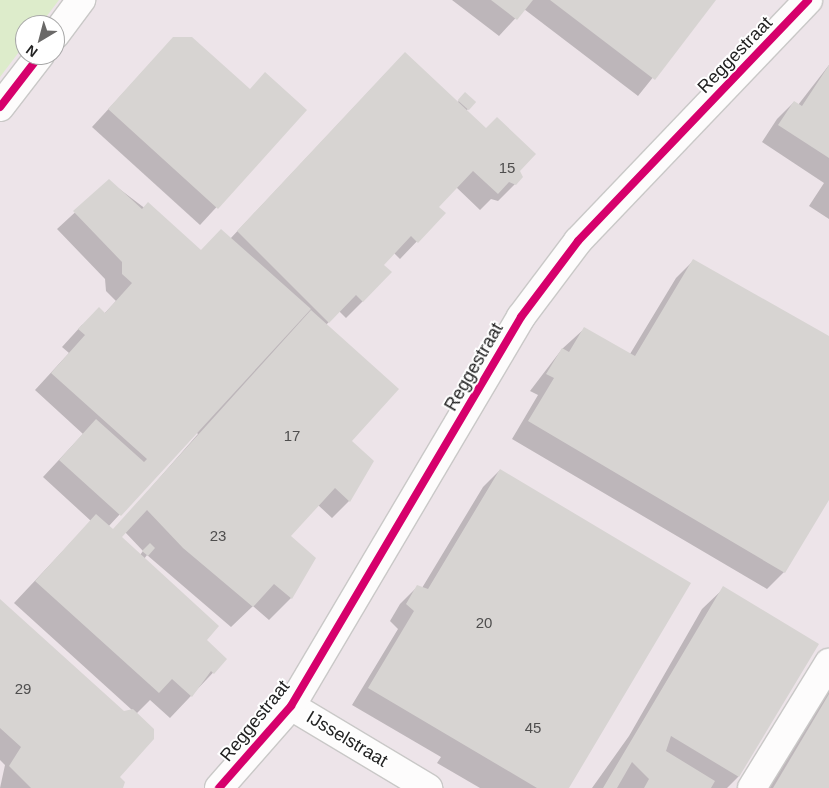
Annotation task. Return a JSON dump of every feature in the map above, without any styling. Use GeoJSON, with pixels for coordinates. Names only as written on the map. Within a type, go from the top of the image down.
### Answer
{"type":"FeatureCollection","features":[{"type":"Feature","properties":{"kind":"street"},"geometry":{"type":"LineString","coordinates":[[65,22],[81,0]]}},
{"type":"Feature","properties":{"kind":"street","name":"Reggestraat"},"geometry":{"type":"LineString","coordinates":[[218,788],[291,706],[521,317],[578,241],[808,0]]}},
{"type":"Feature","properties":{"kind":"street"},"geometry":{"type":"LineString","coordinates":[[0,107],[32,65]]}},
{"type":"Feature","properties":{"kind":"street"},"geometry":{"type":"LineString","coordinates":[[752,788],[829,663]]}},
{"type":"Feature","properties":{"kind":"street","name":"IJsselstraat"},"geometry":{"type":"LineString","coordinates":[[291,706],[428,788]]}},
{"type":"Feature","properties":{"kind":"shaded area"},"geometry":{"type":"Polygon","coordinates":[[[0,0],[829,0],[829,788],[0,788],[0,0]]]}},
{"type":"Feature","properties":{"kind":"green space"},"geometry":{"type":"Polygon","coordinates":[[[0,0],[59,0],[48,15],[15,15],[15,57],[0,77],[0,0]]]}},
{"type":"Feature","properties":{"kind":"building"},"geometry":{"type":"Polygon","coordinates":[[[491,0],[533,0],[517,20],[491,0]]]}},
{"type":"Feature","properties":{"kind":"building"},"geometry":{"type":"Polygon","coordinates":[[[550,0],[716,0],[655,80],[550,0]]]}},
{"type":"Feature","properties":{"kind":"building"},"geometry":{"type":"Polygon","coordinates":[[[173,37],[192,37],[250,89],[265,72],[307,110],[218,209],[108,109],[173,37]]]}},
{"type":"Feature","properties":{"kind":"building"},"geometry":{"type":"Polygon","coordinates":[[[405,52],[486,128],[497,117],[536,154],[520,171],[523,177],[516,185],[509,182],[498,194],[473,171],[439,207],[446,213],[418,243],[411,236],[384,265],[392,272],[363,302],[356,295],[329,323],[237,231],[405,52]]]}},
{"type":"Feature","properties":{"kind":"building"},"geometry":{"type":"Polygon","coordinates":[[[829,65],[829,158],[778,125],[794,101],[802,106],[829,65]]]}},
{"type":"Feature","properties":{"kind":"building"},"geometry":{"type":"Polygon","coordinates":[[[465,92],[476,102],[469,110],[458,100],[465,92]]]}},
{"type":"Feature","properties":{"kind":"building"},"geometry":{"type":"Polygon","coordinates":[[[109,179],[142,209],[148,202],[201,250],[221,229],[311,309],[121,516],[59,460],[96,419],[144,462],[147,459],[51,373],[85,335],[78,329],[99,307],[105,313],[132,283],[122,274],[122,262],[73,211],[109,179]]]}},
{"type":"Feature","properties":{"kind":"building"},"geometry":{"type":"Polygon","coordinates":[[[693,259],[829,336],[829,500],[785,573],[528,421],[554,378],[546,374],[562,348],[569,352],[584,327],[635,356],[693,259]]]}},
{"type":"Feature","properties":{"kind":"building"},"geometry":{"type":"Polygon","coordinates":[[[311,310],[399,389],[352,441],[374,461],[350,502],[335,488],[291,536],[316,558],[292,599],[274,584],[253,607],[183,548],[147,510],[122,537],[219,626],[207,640],[227,659],[214,674],[211,671],[192,697],[172,679],[159,693],[35,581],[96,514],[113,529],[311,310]]]}},
{"type":"Feature","properties":{"kind":"building"},"geometry":{"type":"Polygon","coordinates":[[[500,469],[691,583],[569,788],[537,788],[368,688],[414,611],[406,604],[417,585],[428,589],[500,469]]]}},
{"type":"Feature","properties":{"kind":"building"},"geometry":{"type":"Polygon","coordinates":[[[150,543],[155,548],[148,556],[142,551],[150,543]]]}},
{"type":"Feature","properties":{"kind":"building"},"geometry":{"type":"Polygon","coordinates":[[[723,586],[819,644],[739,777],[671,736],[666,751],[715,781],[711,788],[644,788],[649,779],[632,762],[617,788],[603,788],[723,586]]]}},
{"type":"Feature","properties":{"kind":"building"},"geometry":{"type":"Polygon","coordinates":[[[0,599],[124,711],[133,709],[154,729],[154,739],[120,777],[125,782],[123,788],[31,788],[9,766],[21,747],[0,728],[0,599]]]}},
{"type":"Feature","properties":{"kind":"building"},"geometry":{"type":"Polygon","coordinates":[[[829,694],[829,788],[773,788],[829,694]]]}},
{"type":"Feature","properties":{"kind":"cycle path"},"geometry":{"type":"LineString","coordinates":[[219,788],[291,706],[521,317],[578,241],[808,0]]}},
{"type":"Feature","properties":{"kind":"cycle path"},"geometry":{"type":"LineString","coordinates":[[0,107],[32,65]]}}]}
